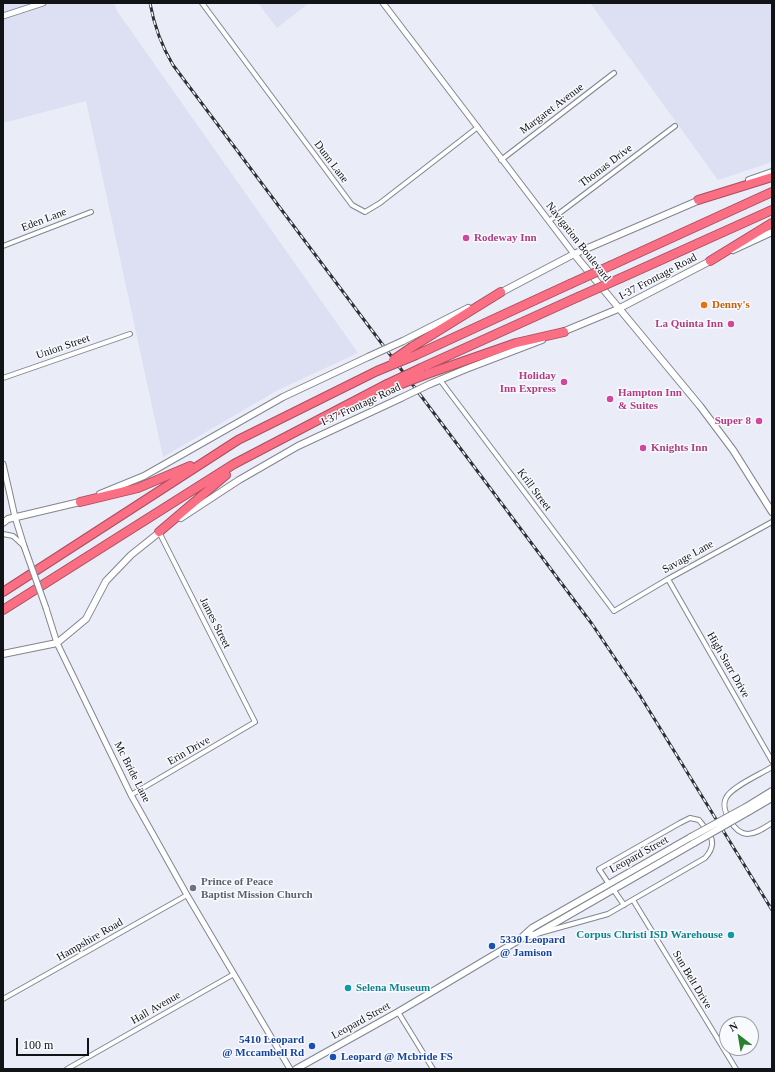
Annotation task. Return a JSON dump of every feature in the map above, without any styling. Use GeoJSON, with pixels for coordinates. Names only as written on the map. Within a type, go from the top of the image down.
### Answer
{"type":"FeatureCollection","features":[{"type":"Feature","properties":{"kind":"highway"},"geometry":{"type":"LineString","coordinates":[[698,200],[772,177]]}},
{"type":"Feature","properties":{"kind":"highway"},"geometry":{"type":"LineString","coordinates":[[3,592],[238,440],[414,351],[570,284],[772,192]]}},
{"type":"Feature","properties":{"kind":"highway"},"geometry":{"type":"LineString","coordinates":[[3,610],[234,464],[291,433],[349,403],[424,371],[578,297],[772,210]]}},
{"type":"Feature","properties":{"kind":"highway"},"geometry":{"type":"LineString","coordinates":[[710,261],[772,223]]}},
{"type":"Feature","properties":{"kind":"highway"},"geometry":{"type":"LineString","coordinates":[[414,351],[501,292]]}},
{"type":"Feature","properties":{"kind":"highway"},"geometry":{"type":"LineString","coordinates":[[424,371],[516,343],[564,332]]}},
{"type":"Feature","properties":{"kind":"highway"},"geometry":{"type":"LineString","coordinates":[[159,532],[221,478],[291,433]]}},
{"type":"Feature","properties":{"kind":"highway"},"geometry":{"type":"LineString","coordinates":[[80,502],[138,488],[211,457]]}},
{"type":"Feature","properties":{"kind":"main road"},"geometry":{"type":"LineString","coordinates":[[3,523],[15,517],[80,502],[144,476],[283,397],[403,341],[574,254],[698,200],[772,172]]}},
{"type":"Feature","properties":{"kind":"main road","name":"I-37 Frontage Road"},"geometry":{"type":"LineString","coordinates":[[3,654],[57,643],[86,619],[106,581],[131,555],[159,532],[239,480],[298,446],[430,384],[564,332],[618,309],[710,261],[772,232]]}},
{"type":"Feature","properties":{"kind":"main road","name":"Navigation Boulevard"},"geometry":{"type":"LineString","coordinates":[[574,254],[728,442],[772,512]]}},
{"type":"Feature","properties":{"kind":"main road","name":"Leopard Street"},"geometry":{"type":"LineString","coordinates":[[296,1069],[398,1012],[519,940],[536,934],[613,890],[693,840],[747,809],[772,791]]}},
{"type":"Feature","properties":{"kind":"main road","name":"Leopard Street"},"geometry":{"type":"LineString","coordinates":[[747,809],[772,798]]}},
{"type":"Feature","properties":{"kind":"main road","name":"Leopard Street"},"geometry":{"type":"LineString","coordinates":[[519,940],[532,928],[609,884],[693,840]]}},
{"type":"Feature","properties":{"kind":"street"},"geometry":{"type":"LineString","coordinates":[[3,16],[43,3]]}},
{"type":"Feature","properties":{"kind":"street","name":"Dunn Lane"},"geometry":{"type":"LineString","coordinates":[[202,3],[352,205],[365,212],[380,203],[478,127]]}},
{"type":"Feature","properties":{"kind":"street","name":"Navigation Boulevard"},"geometry":{"type":"LineString","coordinates":[[383,3],[574,254]]}},
{"type":"Feature","properties":{"kind":"street","name":"Margaret Avenue"},"geometry":{"type":"LineString","coordinates":[[501,160],[614,74]]}},
{"type":"Feature","properties":{"kind":"street","name":"Thomas Drive"},"geometry":{"type":"LineString","coordinates":[[549,221],[675,126]]}},
{"type":"Feature","properties":{"kind":"street","name":"Eden Lane"},"geometry":{"type":"LineString","coordinates":[[3,246],[92,212]]}},
{"type":"Feature","properties":{"kind":"street","name":"Union Street"},"geometry":{"type":"LineString","coordinates":[[3,378],[130,334]]}},
{"type":"Feature","properties":{"kind":"street","name":"Krill Street"},"geometry":{"type":"LineString","coordinates":[[440,380],[614,611]]}},
{"type":"Feature","properties":{"kind":"street","name":"Mc Bride Lane"},"geometry":{"type":"LineString","coordinates":[[3,464],[15,517],[57,643],[132,795],[186,895],[290,1069]]}},
{"type":"Feature","properties":{"kind":"street","name":"Savage Lane"},"geometry":{"type":"LineString","coordinates":[[614,611],[668,579],[772,522]]}},
{"type":"Feature","properties":{"kind":"street","name":"James Street"},"geometry":{"type":"LineString","coordinates":[[159,532],[255,722]]}},
{"type":"Feature","properties":{"kind":"street"},"geometry":{"type":"LineString","coordinates":[[3,534],[13,536],[24,546]]}},
{"type":"Feature","properties":{"kind":"street","name":"High Starr Drive"},"geometry":{"type":"LineString","coordinates":[[668,579],[772,761]]}},
{"type":"Feature","properties":{"kind":"street","name":"Erin Drive"},"geometry":{"type":"LineString","coordinates":[[132,795],[255,722]]}},
{"type":"Feature","properties":{"kind":"street"},"geometry":{"type":"LineString","coordinates":[[772,767],[731,791],[725,798],[724,808],[737,830],[745,834],[755,833],[772,823]]}},
{"type":"Feature","properties":{"kind":"street"},"geometry":{"type":"LineString","coordinates":[[536,934],[592,920],[624,905],[705,858],[712,850],[713,843],[708,831],[699,820],[690,818],[680,823],[599,870],[609,884]]}},
{"type":"Feature","properties":{"kind":"street"},"geometry":{"type":"LineString","coordinates":[[613,890],[624,905]]}},
{"type":"Feature","properties":{"kind":"street","name":"Hampshire Road"},"geometry":{"type":"LineString","coordinates":[[3,999],[186,895]]}},
{"type":"Feature","properties":{"kind":"street","name":"Sun Belt Drive"},"geometry":{"type":"LineString","coordinates":[[633,900],[736,1069]]}},
{"type":"Feature","properties":{"kind":"street","name":"Hall Avenue"},"geometry":{"type":"LineString","coordinates":[[66,1069],[234,974]]}},
{"type":"Feature","properties":{"kind":"street"},"geometry":{"type":"LineString","coordinates":[[398,1012],[433,1069]]}},
{"type":"Feature","properties":{"kind":"shaded area"},"geometry":{"type":"Polygon","coordinates":[[[3,3],[114,3],[117,11],[358,353],[278,390],[163,457],[86,101],[3,123],[3,3]]]}},
{"type":"Feature","properties":{"kind":"shaded area"},"geometry":{"type":"Polygon","coordinates":[[[258,3],[309,3],[277,28],[258,3]]]}},
{"type":"Feature","properties":{"kind":"shaded area"},"geometry":{"type":"Polygon","coordinates":[[[590,3],[772,3],[772,162],[718,180],[590,3]]]}},
{"type":"Feature","properties":{"kind":"railway"},"geometry":{"type":"LineString","coordinates":[[150,3],[158,35],[173,65],[592,624],[639,694],[772,910]]}},
{"type":"Feature","properties":{"kind":"place","name":"Rodeway Inn"},"geometry":{"type":"Point","coordinates":[466,238]}},
{"type":"Feature","properties":{"kind":"place","name":"Denny's"},"geometry":{"type":"Point","coordinates":[704,305]}},
{"type":"Feature","properties":{"kind":"place","name":"La Quinta Inn"},"geometry":{"type":"Point","coordinates":[731,324]}},
{"type":"Feature","properties":{"kind":"place","name":"Holiday Inn Express"},"geometry":{"type":"Point","coordinates":[564,382]}},
{"type":"Feature","properties":{"kind":"place","name":"Hampton Inn & Suites"},"geometry":{"type":"Point","coordinates":[610,399]}},
{"type":"Feature","properties":{"kind":"place","name":"Super 8"},"geometry":{"type":"Point","coordinates":[759,421]}},
{"type":"Feature","properties":{"kind":"place","name":"Knights Inn"},"geometry":{"type":"Point","coordinates":[643,448]}},
{"type":"Feature","properties":{"kind":"place","name":"Prince of Peace Baptist Mission Church"},"geometry":{"type":"Point","coordinates":[193,888]}},
{"type":"Feature","properties":{"kind":"place","name":"Corpus Christi ISD Warehouse"},"geometry":{"type":"Point","coordinates":[731,935]}},
{"type":"Feature","properties":{"kind":"place","name":"5330 Leopard @ Jamison"},"geometry":{"type":"Point","coordinates":[492,946]}},
{"type":"Feature","properties":{"kind":"place","name":"Selena Museum"},"geometry":{"type":"Point","coordinates":[348,988]}},
{"type":"Feature","properties":{"kind":"place","name":"5410 Leopard @ Mccambell Rd"},"geometry":{"type":"Point","coordinates":[312,1046]}},
{"type":"Feature","properties":{"kind":"place","name":"Leopard @ Mcbride FS"},"geometry":{"type":"Point","coordinates":[333,1057]}}]}
